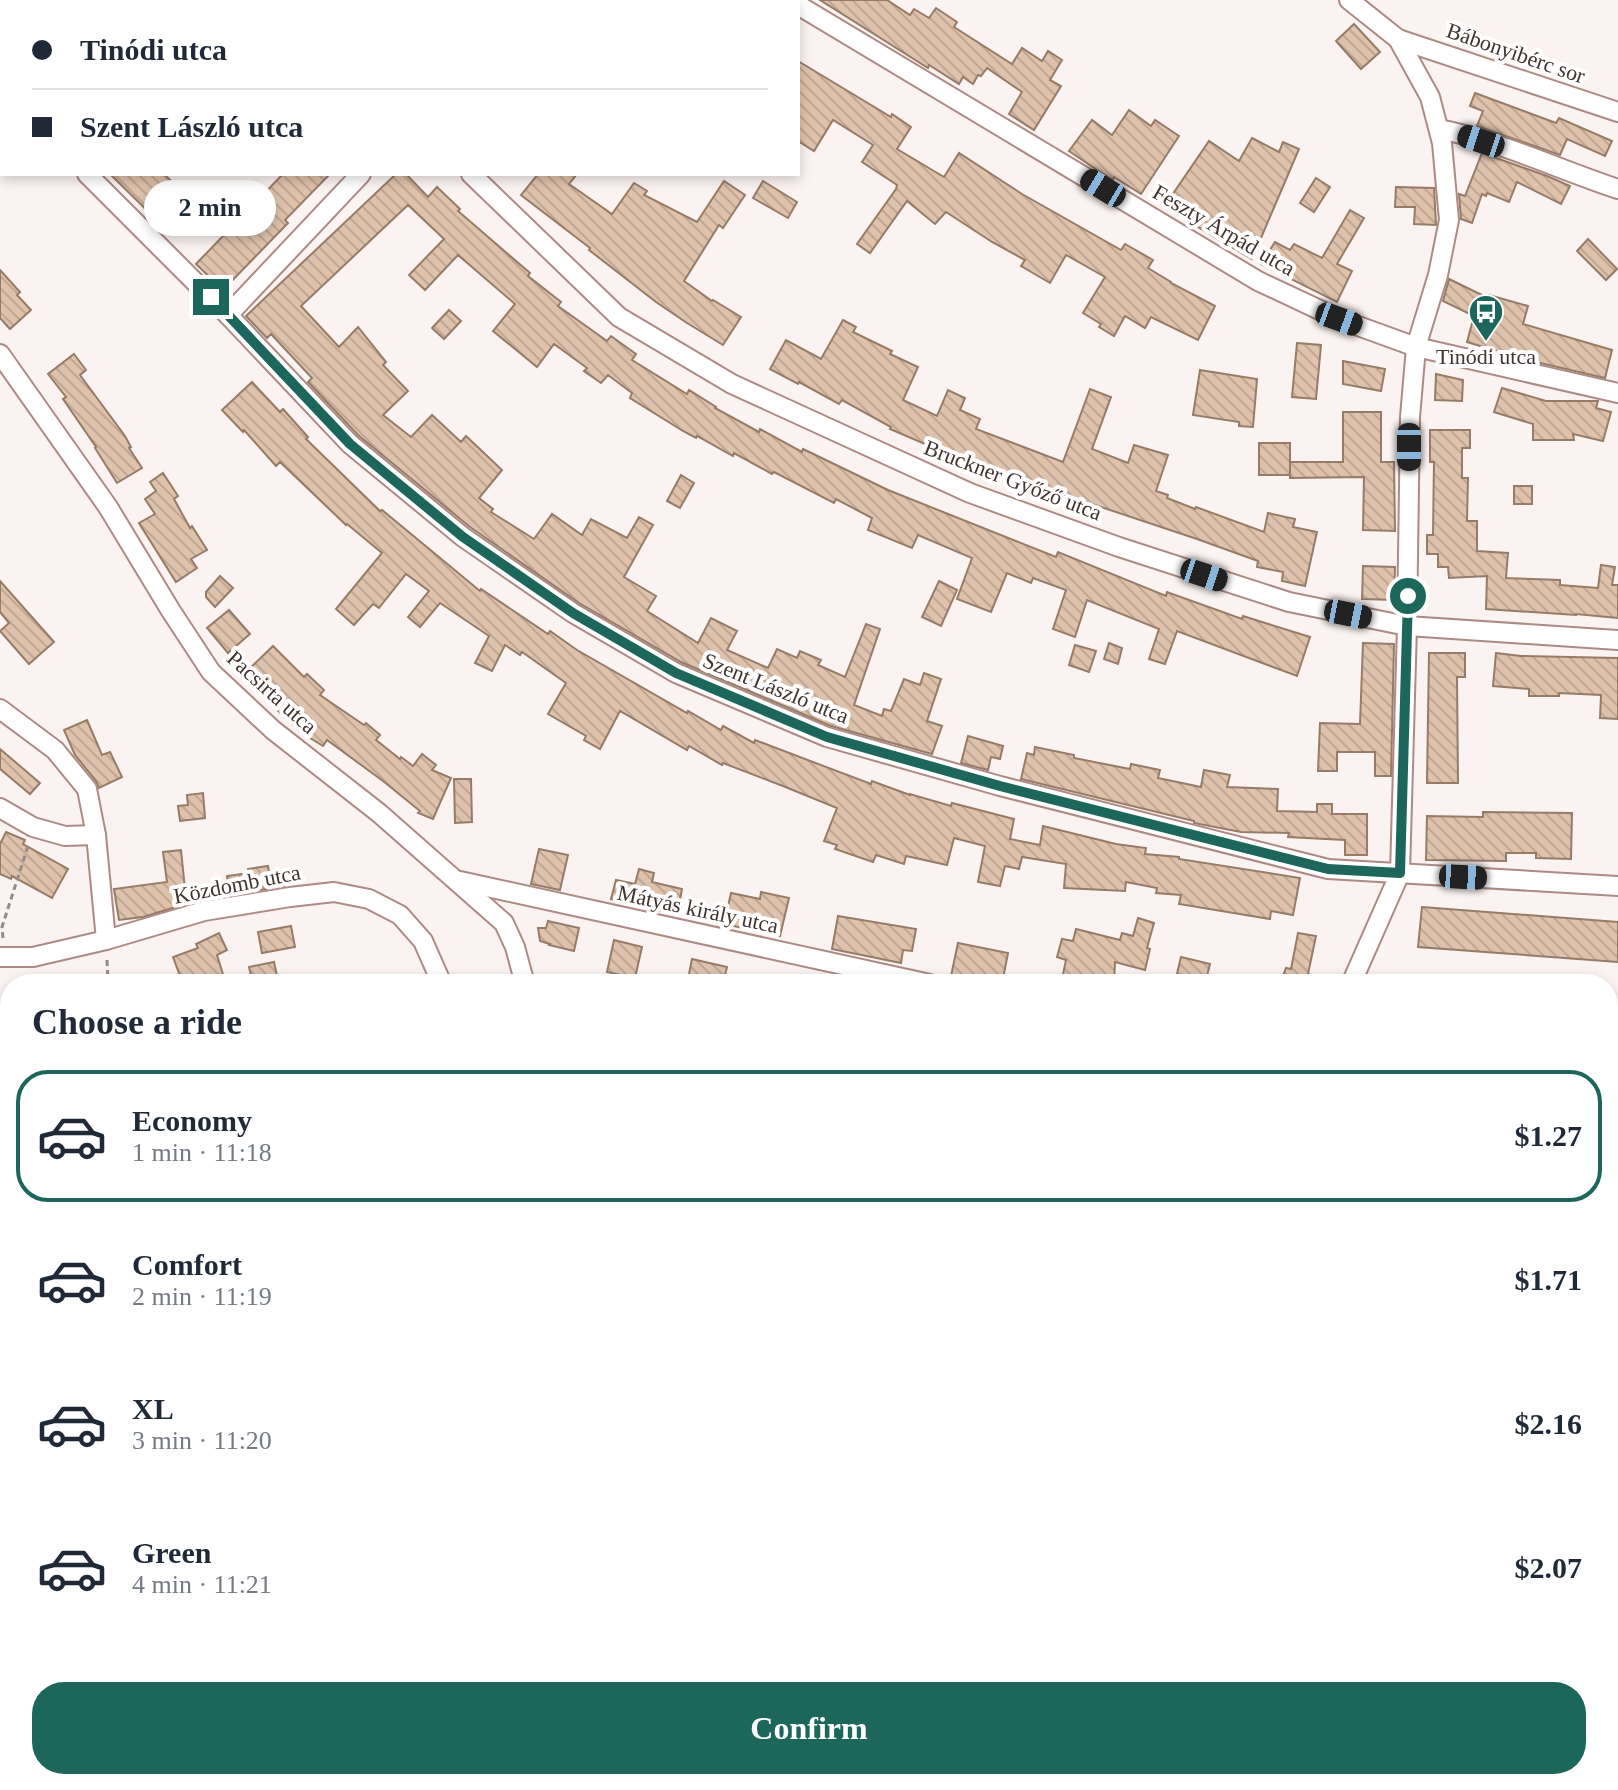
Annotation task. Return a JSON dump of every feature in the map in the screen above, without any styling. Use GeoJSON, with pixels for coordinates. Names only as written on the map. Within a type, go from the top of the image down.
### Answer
{"type":"FeatureCollection","features":[{"type":"Feature","properties":{"kind":"street"},"geometry":{"type":"LineString","coordinates":[[1349,0],[1398,39],[1430,97],[1442,143],[1449,220],[1438,275],[1416,347],[1410,417],[1400,873],[1355,974]]}},
{"type":"Feature","properties":{"kind":"street","name":"Feszty Árpád utca"},"geometry":{"type":"LineString","coordinates":[[800,6],[1258,281],[1339,319],[1416,347],[1618,393]]}},
{"type":"Feature","properties":{"kind":"street","name":"Bábonyibérc sor"},"geometry":{"type":"LineString","coordinates":[[1398,39],[1618,112]]}},
{"type":"Feature","properties":{"kind":"street"},"geometry":{"type":"LineString","coordinates":[[1439,129],[1618,189]]}},
{"type":"Feature","properties":{"kind":"street","name":"Szent László utca"},"geometry":{"type":"LineString","coordinates":[[89,176],[228,315],[350,444],[463,537],[573,613],[676,673],[827,737],[1000,786],[1328,869],[1618,886]]}},
{"type":"Feature","properties":{"kind":"street"},"geometry":{"type":"LineString","coordinates":[[228,315],[359,176]]}},
{"type":"Feature","properties":{"kind":"street","name":"Bruckner Győző utca"},"geometry":{"type":"LineString","coordinates":[[473,176],[619,317],[732,384],[970,493],[1119,547],[1289,602],[1407,626],[1618,640]]}},
{"type":"Feature","properties":{"kind":"street","name":"Pacsirta utca"},"geometry":{"type":"LineString","coordinates":[[0,354],[108,507],[211,672],[273,730],[379,813],[504,923],[522,974]]}},
{"type":"Feature","properties":{"kind":"street"},"geometry":{"type":"LineString","coordinates":[[0,709],[55,750],[87,789],[96,835],[106,940]]}},
{"type":"Feature","properties":{"kind":"street"},"geometry":{"type":"LineString","coordinates":[[0,808],[33,827],[65,836],[96,835]]}},
{"type":"Feature","properties":{"kind":"street","name":"Mátyás király utca"},"geometry":{"type":"LineString","coordinates":[[457,880],[885,974]]}},
{"type":"Feature","properties":{"kind":"street","name":"Közdomb utca"},"geometry":{"type":"LineString","coordinates":[[1,958],[33,957],[106,940],[204,911],[334,892],[369,899],[400,915],[423,941],[438,974]]}},
{"type":"Feature","properties":{"kind":"path"},"geometry":{"type":"LineString","coordinates":[[1,958],[2,927],[33,827]]}},
{"type":"Feature","properties":{"kind":"path"},"geometry":{"type":"LineString","coordinates":[[106,940],[108,974]]}},
{"type":"Feature","properties":{"kind":"building"},"geometry":{"type":"Polygon","coordinates":[[[820,0],[887,0],[910,15],[914,9],[929,18],[936,8],[957,22],[954,27],[1012,64],[1022,48],[1042,61],[1048,51],[1062,60],[1050,80],[1061,86],[1034,130],[1009,114],[1022,92],[987,68],[973,84],[963,77],[959,84],[820,0]]]}},
{"type":"Feature","properties":{"kind":"building"},"geometry":{"type":"Polygon","coordinates":[[[1354,24],[1380,52],[1361,69],[1336,41],[1354,24]]]}},
{"type":"Feature","properties":{"kind":"building"},"geometry":{"type":"Polygon","coordinates":[[[800,62],[911,127],[897,149],[944,177],[959,153],[1022,194],[1121,250],[1125,244],[1153,260],[1148,268],[1215,306],[1198,340],[1151,317],[1145,328],[1125,316],[1114,336],[1083,313],[1105,277],[1066,255],[1050,283],[1021,266],[1025,260],[946,212],[935,224],[907,201],[870,253],[857,244],[897,185],[862,162],[873,145],[833,120],[814,151],[800,142],[800,62]]]}},
{"type":"Feature","properties":{"kind":"building"},"geometry":{"type":"Polygon","coordinates":[[[1475,93],[1556,123],[1559,118],[1612,141],[1605,156],[1567,139],[1560,155],[1477,126],[1483,111],[1470,106],[1475,93]]]}},
{"type":"Feature","properties":{"kind":"building"},"geometry":{"type":"Polygon","coordinates":[[[1129,110],[1151,126],[1155,120],[1179,136],[1141,194],[1069,151],[1092,120],[1112,135],[1129,110]]]}},
{"type":"Feature","properties":{"kind":"building"},"geometry":{"type":"Polygon","coordinates":[[[1252,138],[1279,152],[1283,142],[1299,149],[1252,259],[1164,207],[1209,141],[1239,161],[1252,138]]]}},
{"type":"Feature","properties":{"kind":"building"},"geometry":{"type":"Polygon","coordinates":[[[1482,153],[1570,186],[1561,204],[1517,182],[1509,202],[1482,194],[1472,223],[1461,219],[1459,194],[1465,196],[1482,153]]]}},
{"type":"Feature","properties":{"kind":"building"},"geometry":{"type":"Polygon","coordinates":[[[112,176],[166,176],[197,206],[170,233],[112,176]]]}},
{"type":"Feature","properties":{"kind":"building"},"geometry":{"type":"Polygon","coordinates":[[[281,176],[328,176],[285,220],[288,223],[223,290],[196,264],[281,176]]]}},
{"type":"Feature","properties":{"kind":"building"},"geometry":{"type":"Polygon","coordinates":[[[394,176],[408,176],[428,197],[437,187],[460,209],[458,211],[530,273],[528,276],[561,302],[558,306],[607,341],[611,336],[636,354],[632,360],[687,394],[689,390],[759,432],[760,429],[802,452],[803,449],[888,490],[1056,557],[1058,552],[1166,596],[1167,592],[1242,619],[1243,616],[1310,637],[1297,676],[1177,631],[1165,664],[1149,659],[1159,629],[1087,600],[1075,637],[1053,629],[1066,590],[1033,578],[1031,583],[1007,573],[991,612],[957,599],[972,558],[918,535],[912,548],[868,530],[872,518],[683,431],[630,398],[632,393],[608,375],[601,383],[584,371],[587,368],[554,344],[537,367],[493,331],[515,304],[458,255],[425,290],[409,275],[444,239],[408,205],[301,306],[339,347],[358,327],[386,362],[383,365],[408,391],[383,415],[411,437],[432,415],[461,442],[466,436],[502,470],[479,498],[493,509],[491,512],[534,539],[552,514],[582,535],[591,519],[627,538],[639,517],[653,525],[624,577],[656,596],[647,611],[698,643],[711,618],[737,631],[727,650],[768,668],[777,649],[797,658],[800,651],[821,660],[818,665],[845,677],[866,624],[880,629],[854,705],[882,716],[884,709],[891,711],[904,679],[920,685],[924,673],[941,679],[927,721],[942,726],[932,754],[831,726],[681,662],[579,603],[470,527],[358,435],[308,382],[312,378],[271,334],[267,338],[246,316],[394,176]]]}},
{"type":"Feature","properties":{"kind":"building"},"geometry":{"type":"Polygon","coordinates":[[[536,176],[575,176],[569,184],[612,214],[634,183],[647,191],[644,195],[697,222],[724,181],[745,195],[723,228],[719,225],[684,281],[741,317],[723,345],[656,302],[521,195],[536,176]]]}},
{"type":"Feature","properties":{"kind":"building"},"geometry":{"type":"Polygon","coordinates":[[[1316,178],[1330,187],[1314,212],[1300,203],[1316,178]]]}},
{"type":"Feature","properties":{"kind":"building"},"geometry":{"type":"Polygon","coordinates":[[[763,181],[797,202],[788,218],[753,198],[763,181]]]}},
{"type":"Feature","properties":{"kind":"building"},"geometry":{"type":"Polygon","coordinates":[[[1396,187],[1434,188],[1436,225],[1414,224],[1415,207],[1395,207],[1396,187]]]}},
{"type":"Feature","properties":{"kind":"building"},"geometry":{"type":"Polygon","coordinates":[[[1350,210],[1364,218],[1337,264],[1352,271],[1337,302],[1261,264],[1275,242],[1290,250],[1294,244],[1322,258],[1350,210]]]}},
{"type":"Feature","properties":{"kind":"building"},"geometry":{"type":"Polygon","coordinates":[[[1588,239],[1617,269],[1606,280],[1577,251],[1588,239]]]}},
{"type":"Feature","properties":{"kind":"building"},"geometry":{"type":"Polygon","coordinates":[[[0,270],[31,310],[10,329],[0,318],[0,270]]]}},
{"type":"Feature","properties":{"kind":"building"},"geometry":{"type":"Polygon","coordinates":[[[1449,279],[1488,298],[1489,295],[1528,306],[1523,324],[1612,350],[1605,378],[1467,342],[1474,316],[1443,301],[1449,279]]]}},
{"type":"Feature","properties":{"kind":"building"},"geometry":{"type":"Polygon","coordinates":[[[449,310],[461,321],[444,339],[432,328],[449,310]]]}},
{"type":"Feature","properties":{"kind":"building"},"geometry":{"type":"Polygon","coordinates":[[[843,320],[856,327],[853,332],[918,367],[903,400],[937,416],[948,390],[965,398],[960,410],[980,419],[976,429],[1063,462],[1090,389],[1111,397],[1092,449],[1128,463],[1134,445],[1168,455],[1156,491],[1168,495],[1167,498],[1264,532],[1268,513],[1295,519],[1293,527],[1317,532],[1305,586],[1282,581],[1283,572],[1257,567],[1258,561],[962,460],[890,429],[842,400],[839,404],[770,369],[786,340],[821,359],[843,320]]]}},
{"type":"Feature","properties":{"kind":"building"},"geometry":{"type":"Polygon","coordinates":[[[1297,343],[1321,345],[1316,399],[1292,397],[1297,343]]]}},
{"type":"Feature","properties":{"kind":"building"},"geometry":{"type":"Polygon","coordinates":[[[74,354],[86,370],[80,375],[125,436],[142,468],[117,483],[63,399],[66,397],[48,374],[74,354]]]}},
{"type":"Feature","properties":{"kind":"building"},"geometry":{"type":"Polygon","coordinates":[[[1343,361],[1385,369],[1381,391],[1343,384],[1343,361]]]}},
{"type":"Feature","properties":{"kind":"building"},"geometry":{"type":"Polygon","coordinates":[[[1200,370],[1257,379],[1253,427],[1193,415],[1200,370]]]}},
{"type":"Feature","properties":{"kind":"building"},"geometry":{"type":"Polygon","coordinates":[[[1436,374],[1463,380],[1462,401],[1435,400],[1436,374]]]}},
{"type":"Feature","properties":{"kind":"building"},"geometry":{"type":"Polygon","coordinates":[[[252,382],[280,412],[283,409],[308,437],[306,439],[380,511],[480,591],[548,634],[550,631],[577,650],[687,713],[721,730],[723,726],[754,743],[755,740],[871,784],[872,781],[951,806],[952,803],[1014,819],[1010,839],[1040,845],[1043,826],[1146,848],[1145,854],[1300,878],[1293,915],[1271,911],[1270,919],[1179,904],[1181,895],[1156,893],[1157,888],[1126,882],[1125,891],[1064,888],[1066,864],[1022,857],[1019,869],[1005,866],[1000,886],[978,882],[985,846],[954,838],[947,865],[906,856],[904,864],[876,855],[873,862],[835,849],[837,845],[824,841],[837,808],[722,765],[689,746],[687,750],[620,711],[600,749],[584,740],[586,736],[548,714],[566,683],[522,652],[520,655],[505,645],[492,671],[475,663],[489,636],[440,603],[420,627],[408,617],[429,591],[406,574],[379,608],[373,604],[354,625],[336,609],[382,553],[346,525],[280,462],[276,466],[222,410],[252,382]]]}},
{"type":"Feature","properties":{"kind":"building"},"geometry":{"type":"Polygon","coordinates":[[[1502,388],[1546,401],[1598,401],[1596,408],[1611,412],[1603,441],[1573,434],[1574,440],[1533,440],[1533,424],[1494,412],[1502,388]]]}},
{"type":"Feature","properties":{"kind":"building"},"geometry":{"type":"Polygon","coordinates":[[[1343,412],[1381,412],[1381,462],[1394,462],[1395,531],[1363,530],[1364,477],[1290,478],[1290,462],[1343,462],[1343,412]]]}},
{"type":"Feature","properties":{"kind":"building"},"geometry":{"type":"Polygon","coordinates":[[[1430,430],[1470,430],[1470,448],[1462,448],[1462,478],[1468,478],[1467,521],[1477,521],[1477,551],[1508,553],[1506,578],[1560,580],[1560,585],[1598,588],[1601,565],[1615,567],[1612,585],[1618,585],[1618,618],[1486,609],[1487,576],[1449,578],[1448,567],[1438,567],[1438,554],[1427,554],[1427,535],[1433,535],[1434,462],[1430,462],[1430,430]]]}},
{"type":"Feature","properties":{"kind":"building"},"geometry":{"type":"Polygon","coordinates":[[[1259,443],[1290,443],[1290,475],[1259,475],[1259,443]]]}},
{"type":"Feature","properties":{"kind":"building"},"geometry":{"type":"Polygon","coordinates":[[[163,473],[178,496],[174,499],[190,528],[192,526],[207,550],[191,559],[197,568],[176,582],[139,523],[155,514],[145,499],[156,491],[150,482],[163,473]]]}},
{"type":"Feature","properties":{"kind":"building"},"geometry":{"type":"Polygon","coordinates":[[[681,475],[694,483],[680,508],[667,501],[681,475]]]}},
{"type":"Feature","properties":{"kind":"building"},"geometry":{"type":"Polygon","coordinates":[[[1514,486],[1532,486],[1532,504],[1514,504],[1514,486]]]}},
{"type":"Feature","properties":{"kind":"building"},"geometry":{"type":"Polygon","coordinates":[[[1363,566],[1395,567],[1394,600],[1362,599],[1363,566]]]}},
{"type":"Feature","properties":{"kind":"building"},"geometry":{"type":"Polygon","coordinates":[[[220,576],[233,588],[215,607],[206,597],[206,592],[220,576]]]}},
{"type":"Feature","properties":{"kind":"building"},"geometry":{"type":"Polygon","coordinates":[[[0,581],[54,642],[29,664],[0,631],[9,623],[0,612],[0,581]]]}},
{"type":"Feature","properties":{"kind":"building"},"geometry":{"type":"Polygon","coordinates":[[[939,581],[957,590],[941,626],[922,617],[939,581]]]}},
{"type":"Feature","properties":{"kind":"building"},"geometry":{"type":"Polygon","coordinates":[[[229,610],[250,634],[228,653],[207,628],[229,610]]]}},
{"type":"Feature","properties":{"kind":"building"},"geometry":{"type":"Polygon","coordinates":[[[1109,643],[1122,648],[1118,664],[1104,659],[1109,643]]]}},
{"type":"Feature","properties":{"kind":"building"},"geometry":{"type":"Polygon","coordinates":[[[1363,643],[1394,644],[1391,776],[1375,776],[1375,752],[1337,752],[1337,771],[1318,771],[1320,723],[1360,724],[1363,643]]]}},
{"type":"Feature","properties":{"kind":"building"},"geometry":{"type":"Polygon","coordinates":[[[1075,645],[1096,651],[1089,672],[1069,665],[1075,645]]]}},
{"type":"Feature","properties":{"kind":"building"},"geometry":{"type":"Polygon","coordinates":[[[273,646],[304,677],[307,674],[324,690],[320,695],[364,725],[366,723],[380,735],[376,740],[400,759],[413,766],[422,754],[436,765],[432,770],[451,778],[433,819],[418,813],[420,811],[383,781],[327,740],[323,746],[302,733],[275,708],[244,674],[273,646]]]}},
{"type":"Feature","properties":{"kind":"building"},"geometry":{"type":"Polygon","coordinates":[[[1429,653],[1465,653],[1465,677],[1457,677],[1458,783],[1427,783],[1429,653]]]}},
{"type":"Feature","properties":{"kind":"building"},"geometry":{"type":"Polygon","coordinates":[[[1496,653],[1618,658],[1618,719],[1600,718],[1601,695],[1559,693],[1559,696],[1529,696],[1529,689],[1493,686],[1496,653]]]}},
{"type":"Feature","properties":{"kind":"building"},"geometry":{"type":"Polygon","coordinates":[[[87,720],[102,755],[110,752],[122,777],[99,788],[75,755],[64,730],[87,720]]]}},
{"type":"Feature","properties":{"kind":"building"},"geometry":{"type":"Polygon","coordinates":[[[968,736],[1003,746],[1000,759],[991,757],[988,770],[961,763],[968,736]]]}},
{"type":"Feature","properties":{"kind":"building"},"geometry":{"type":"Polygon","coordinates":[[[1035,747],[1130,769],[1131,764],[1160,770],[1158,778],[1201,787],[1204,770],[1230,775],[1227,787],[1278,789],[1277,811],[1317,812],[1317,804],[1332,804],[1332,814],[1367,814],[1367,855],[1345,855],[1345,840],[1288,837],[1289,833],[1241,832],[1021,779],[1027,753],[1034,755],[1035,747]]]}},
{"type":"Feature","properties":{"kind":"building"},"geometry":{"type":"Polygon","coordinates":[[[0,749],[40,783],[30,794],[0,769],[0,749]]]}},
{"type":"Feature","properties":{"kind":"building"},"geometry":{"type":"Polygon","coordinates":[[[454,779],[471,779],[472,822],[455,823],[454,779]]]}},
{"type":"Feature","properties":{"kind":"building"},"geometry":{"type":"Polygon","coordinates":[[[203,793],[205,818],[180,821],[178,806],[188,805],[187,795],[203,793]]]}},
{"type":"Feature","properties":{"kind":"building"},"geometry":{"type":"Polygon","coordinates":[[[1483,812],[1572,813],[1571,859],[1536,858],[1536,853],[1506,853],[1506,861],[1426,860],[1427,816],[1483,817],[1483,812]]]}},
{"type":"Feature","properties":{"kind":"building"},"geometry":{"type":"Polygon","coordinates":[[[6,832],[25,840],[23,844],[68,869],[52,898],[12,876],[11,879],[0,874],[0,844],[6,832]]]}},
{"type":"Feature","properties":{"kind":"building"},"geometry":{"type":"Polygon","coordinates":[[[539,849],[568,855],[560,890],[531,884],[539,849]]]}},
{"type":"Feature","properties":{"kind":"building"},"geometry":{"type":"Polygon","coordinates":[[[181,850],[185,889],[197,887],[199,900],[143,917],[119,920],[114,889],[167,882],[163,852],[181,850]]]}},
{"type":"Feature","properties":{"kind":"building"},"geometry":{"type":"Polygon","coordinates":[[[268,866],[270,877],[282,875],[284,886],[229,895],[227,876],[268,866]]]}},
{"type":"Feature","properties":{"kind":"building"},"geometry":{"type":"Polygon","coordinates":[[[639,869],[654,873],[652,882],[682,889],[677,915],[611,899],[616,880],[635,884],[639,869]]]}},
{"type":"Feature","properties":{"kind":"building"},"geometry":{"type":"Polygon","coordinates":[[[761,892],[789,898],[780,936],[724,924],[731,893],[760,899],[761,892]]]}},
{"type":"Feature","properties":{"kind":"building"},"geometry":{"type":"Polygon","coordinates":[[[1422,907],[1618,922],[1618,962],[1418,947],[1422,907]]]}},
{"type":"Feature","properties":{"kind":"building"},"geometry":{"type":"Polygon","coordinates":[[[838,916],[916,929],[912,951],[903,950],[901,963],[832,949],[838,916]]]}},
{"type":"Feature","properties":{"kind":"building"},"geometry":{"type":"Polygon","coordinates":[[[1138,918],[1154,923],[1145,970],[1115,962],[1114,974],[1063,974],[1066,960],[1057,957],[1062,939],[1073,941],[1076,929],[1120,940],[1122,933],[1133,936],[1138,918]]]}},
{"type":"Feature","properties":{"kind":"building"},"geometry":{"type":"Polygon","coordinates":[[[548,921],[579,928],[574,951],[540,941],[538,928],[546,928],[548,921]]]}},
{"type":"Feature","properties":{"kind":"building"},"geometry":{"type":"Polygon","coordinates":[[[291,926],[295,947],[262,953],[258,932],[291,926]]]}},
{"type":"Feature","properties":{"kind":"building"},"geometry":{"type":"Polygon","coordinates":[[[219,933],[227,950],[217,955],[223,974],[179,974],[173,957],[198,948],[196,944],[219,933]]]}},
{"type":"Feature","properties":{"kind":"building"},"geometry":{"type":"Polygon","coordinates":[[[1298,933],[1316,936],[1308,974],[1284,974],[1286,968],[1291,969],[1298,933]]]}},
{"type":"Feature","properties":{"kind":"building"},"geometry":{"type":"Polygon","coordinates":[[[614,940],[642,947],[636,974],[607,972],[614,940]]]}},
{"type":"Feature","properties":{"kind":"building"},"geometry":{"type":"Polygon","coordinates":[[[958,943],[1008,953],[1004,974],[951,974],[958,943]]]}},
{"type":"Feature","properties":{"kind":"building"},"geometry":{"type":"Polygon","coordinates":[[[1181,957],[1210,964],[1208,974],[1177,974],[1181,957]]]}},
{"type":"Feature","properties":{"kind":"building"},"geometry":{"type":"Polygon","coordinates":[[[692,959],[727,967],[725,974],[689,974],[692,959]]]}},
{"type":"Feature","properties":{"kind":"building"},"geometry":{"type":"Polygon","coordinates":[[[274,962],[277,974],[251,974],[249,967],[274,962]]]}},
{"type":"Feature","properties":{"kind":"place","name":"Tinódi utca"},"geometry":{"type":"Point","coordinates":[1486,343]}},
{"type":"Feature","properties":{"kind":"route"},"geometry":{"type":"LineString","coordinates":[[211,297],[350,444],[463,537],[573,613],[676,673],[827,737],[1000,786],[1328,869],[1400,873],[1408,596]]}}]}
